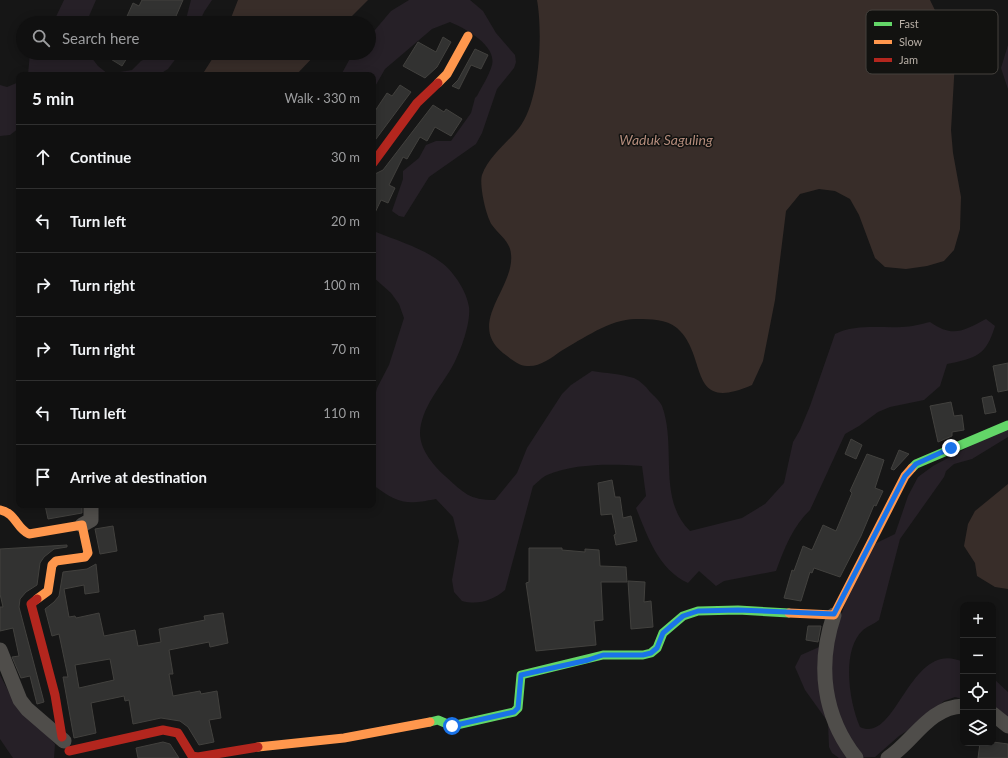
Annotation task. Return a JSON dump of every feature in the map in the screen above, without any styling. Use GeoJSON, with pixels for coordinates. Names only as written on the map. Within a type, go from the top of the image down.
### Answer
{"type":"FeatureCollection","features":[{"type":"Feature","properties":{"kind":"street"},"geometry":{"type":"LineString","coordinates":[[376,159],[417,103],[453,66],[468,36]]}},
{"type":"Feature","properties":{"kind":"street"},"geometry":{"type":"LineString","coordinates":[[856,758],[845,744],[833,717],[825,688],[826,645],[834,614],[905,476],[916,464],[1008,425]]}},
{"type":"Feature","properties":{"kind":"street"},"geometry":{"type":"LineString","coordinates":[[0,510],[11,513],[21,530],[29,534],[82,525],[91,520],[91,508]]}},
{"type":"Feature","properties":{"kind":"street"},"geometry":{"type":"LineString","coordinates":[[82,525],[88,553],[85,558],[56,561],[52,564],[50,588],[46,595],[32,602],[31,604],[55,695],[62,737],[70,754],[162,730],[178,733],[192,756],[198,757],[262,746],[344,738],[438,720],[452,726],[514,712],[518,708],[521,675],[588,660],[603,655],[643,655],[651,653],[657,648],[663,633],[683,616],[691,613],[698,611],[738,610],[834,614]]}},
{"type":"Feature","properties":{"kind":"street"},"geometry":{"type":"LineString","coordinates":[[0,650],[20,700],[27,709],[62,737]]}},
{"type":"Feature","properties":{"kind":"street"},"geometry":{"type":"LineString","coordinates":[[888,758],[934,716],[955,706],[960,706]]}},
{"type":"Feature","properties":{"kind":"street"},"geometry":{"type":"LineString","coordinates":[[996,716],[1008,726]]}},
{"type":"Feature","properties":{"kind":"shaded area"},"geometry":{"type":"Polygon","coordinates":[[[64,0],[96,0],[89,16],[56,16],[64,0]]]}},
{"type":"Feature","properties":{"kind":"shaded area"},"geometry":{"type":"Polygon","coordinates":[[[191,0],[212,0],[202,16],[187,16],[191,0]]]}},
{"type":"Feature","properties":{"kind":"shaded area"},"geometry":{"type":"Polygon","coordinates":[[[409,0],[470,0],[483,11],[496,33],[515,55],[516,62],[514,68],[497,89],[482,133],[476,144],[429,177],[404,217],[399,216],[392,211],[403,179],[403,171],[419,158],[426,145],[436,141],[451,141],[471,113],[475,98],[491,69],[492,58],[490,51],[478,38],[463,28],[450,22],[432,29],[385,69],[376,85],[376,72],[343,72],[349,60],[376,60],[376,29],[391,11],[409,0]]]}},
{"type":"Feature","properties":{"kind":"shaded area"},"geometry":{"type":"Polygon","coordinates":[[[1008,45],[1008,89],[1001,68],[1008,45]]]}},
{"type":"Feature","properties":{"kind":"shaded area"},"geometry":{"type":"Polygon","coordinates":[[[29,60],[93,60],[106,72],[28,72],[29,60]]]}},
{"type":"Feature","properties":{"kind":"shaded area"},"geometry":{"type":"Polygon","coordinates":[[[143,60],[175,60],[168,69],[163,72],[120,72],[132,70],[143,60]]]}},
{"type":"Feature","properties":{"kind":"shaded area"},"geometry":{"type":"Polygon","coordinates":[[[16,83],[16,130],[10,135],[0,136],[0,85],[7,87],[16,83]]]}},
{"type":"Feature","properties":{"kind":"shaded area"},"geometry":{"type":"Polygon","coordinates":[[[376,232],[419,249],[435,258],[447,267],[466,295],[469,307],[467,329],[452,367],[427,407],[421,424],[420,433],[422,445],[428,457],[441,472],[462,491],[479,499],[495,500],[517,473],[527,448],[562,394],[571,385],[592,371],[618,375],[634,378],[643,384],[662,406],[668,438],[669,472],[674,504],[680,518],[690,531],[742,518],[765,504],[784,483],[793,442],[800,430],[810,406],[835,334],[851,329],[867,327],[905,327],[930,322],[945,330],[958,331],[971,327],[986,319],[995,326],[992,336],[984,350],[973,357],[947,364],[940,386],[924,400],[890,407],[878,412],[845,434],[810,510],[794,531],[776,571],[724,581],[716,586],[699,571],[688,583],[669,569],[655,551],[636,508],[646,496],[642,466],[582,466],[547,475],[533,486],[505,590],[495,597],[474,603],[462,601],[454,592],[452,580],[459,541],[453,517],[436,499],[417,502],[403,501],[389,496],[376,487],[376,392],[389,365],[404,318],[399,304],[391,293],[376,280],[376,232]]]}},
{"type":"Feature","properties":{"kind":"shaded area"},"geometry":{"type":"Polygon","coordinates":[[[1008,426],[1008,437],[972,459],[954,464],[946,471],[944,477],[900,539],[879,620],[863,630],[856,639],[852,650],[849,663],[850,691],[860,727],[873,728],[884,721],[895,708],[917,676],[930,664],[945,658],[960,661],[960,698],[955,697],[944,701],[924,720],[899,736],[875,757],[839,758],[832,753],[829,747],[828,722],[805,690],[795,667],[801,655],[833,641],[862,550],[895,534],[908,496],[918,477],[933,466],[1008,426]]]}},
{"type":"Feature","properties":{"kind":"shaded area"},"geometry":{"type":"Polygon","coordinates":[[[0,675],[13,700],[55,744],[54,758],[13,758],[0,739],[0,675]]]}},
{"type":"Feature","properties":{"kind":"shaded area"},"geometry":{"type":"Polygon","coordinates":[[[996,681],[1008,692],[1008,720],[1002,712],[996,709],[996,681]]]}},
{"type":"Feature","properties":{"kind":"water"},"geometry":{"type":"Polygon","coordinates":[[[238,0],[368,0],[352,16],[232,16],[238,0]]]}},
{"type":"Feature","properties":{"kind":"water","name":"Waduk Saguling"},"geometry":{"type":"Polygon","coordinates":[[[537,0],[930,0],[935,10],[866,10],[866,74],[954,74],[951,130],[953,153],[961,197],[960,229],[954,250],[944,261],[927,266],[906,269],[885,267],[875,258],[859,215],[850,199],[835,191],[819,189],[800,194],[786,211],[775,300],[763,361],[752,385],[731,392],[717,392],[708,387],[702,378],[687,340],[673,325],[653,319],[627,320],[598,330],[541,364],[524,366],[517,363],[503,353],[493,342],[489,330],[490,317],[510,267],[511,254],[509,245],[492,225],[487,215],[481,180],[485,168],[489,162],[519,128],[532,102],[538,67],[540,30],[537,0]]]}},
{"type":"Feature","properties":{"kind":"water"},"geometry":{"type":"Polygon","coordinates":[[[212,60],[310,60],[299,72],[204,72],[212,60]]]}},
{"type":"Feature","properties":{"kind":"water"},"geometry":{"type":"Polygon","coordinates":[[[1008,484],[1008,589],[995,587],[977,576],[975,563],[964,546],[968,524],[975,511],[1008,484]]]}},
{"type":"Feature","properties":{"kind":"building"},"geometry":{"type":"Polygon","coordinates":[[[142,0],[183,0],[176,16],[127,16],[133,3],[139,6],[142,0]]]}},
{"type":"Feature","properties":{"kind":"building"},"geometry":{"type":"Polygon","coordinates":[[[443,37],[451,42],[437,67],[425,78],[403,66],[418,42],[436,52],[443,37]]]}},
{"type":"Feature","properties":{"kind":"building"},"geometry":{"type":"Polygon","coordinates":[[[475,49],[488,55],[481,69],[471,65],[459,89],[452,86],[458,80],[475,49]]]}},
{"type":"Feature","properties":{"kind":"building"},"geometry":{"type":"Polygon","coordinates":[[[112,60],[126,60],[122,66],[112,60]]]}},
{"type":"Feature","properties":{"kind":"building"},"geometry":{"type":"Polygon","coordinates":[[[400,85],[411,92],[376,139],[376,110],[387,93],[392,96],[400,85]]]}},
{"type":"Feature","properties":{"kind":"building"},"geometry":{"type":"Polygon","coordinates":[[[433,105],[444,112],[446,109],[462,119],[451,136],[435,127],[427,141],[420,137],[407,159],[403,157],[389,185],[395,188],[388,203],[381,200],[376,211],[376,174],[383,170],[433,105]]]}},
{"type":"Feature","properties":{"kind":"building"},"geometry":{"type":"Polygon","coordinates":[[[1008,363],[1008,390],[998,392],[993,366],[1008,363]]]}},
{"type":"Feature","properties":{"kind":"building"},"geometry":{"type":"Polygon","coordinates":[[[992,396],[996,412],[985,414],[982,398],[992,396]]]}},
{"type":"Feature","properties":{"kind":"building"},"geometry":{"type":"Polygon","coordinates":[[[951,402],[954,416],[962,415],[964,430],[952,432],[952,436],[938,442],[930,406],[951,402]]]}},
{"type":"Feature","properties":{"kind":"building"},"geometry":{"type":"Polygon","coordinates":[[[851,439],[862,445],[856,459],[845,454],[851,439]]]}},
{"type":"Feature","properties":{"kind":"building"},"geometry":{"type":"Polygon","coordinates":[[[899,450],[909,454],[894,470],[891,469],[899,450]]]}},
{"type":"Feature","properties":{"kind":"building"},"geometry":{"type":"Polygon","coordinates":[[[867,454],[884,460],[875,488],[883,491],[876,506],[874,505],[861,536],[840,577],[814,568],[812,573],[810,572],[801,601],[784,598],[792,570],[794,571],[803,546],[812,550],[823,525],[836,531],[852,493],[850,491],[867,454]]]}},
{"type":"Feature","properties":{"kind":"building"},"geometry":{"type":"Polygon","coordinates":[[[612,480],[615,497],[620,497],[623,518],[631,516],[637,541],[616,545],[614,535],[616,534],[612,514],[601,515],[598,483],[612,480]]]}},
{"type":"Feature","properties":{"kind":"building"},"geometry":{"type":"Polygon","coordinates":[[[46,508],[82,508],[82,513],[48,519],[46,508]]]}},
{"type":"Feature","properties":{"kind":"building"},"geometry":{"type":"Polygon","coordinates":[[[113,526],[117,551],[100,554],[95,529],[113,526]]]}},
{"type":"Feature","properties":{"kind":"building"},"geometry":{"type":"Polygon","coordinates":[[[67,545],[67,547],[54,549],[44,557],[40,563],[37,585],[26,592],[20,599],[19,607],[44,702],[37,704],[30,676],[21,678],[12,657],[19,656],[13,628],[0,631],[0,607],[3,607],[0,594],[0,549],[67,545]]]}},
{"type":"Feature","properties":{"kind":"building"},"geometry":{"type":"Polygon","coordinates":[[[529,548],[562,548],[562,550],[585,552],[585,549],[599,550],[600,566],[626,567],[627,582],[601,582],[603,620],[594,621],[596,645],[536,651],[526,583],[529,582],[529,548]]]}},
{"type":"Feature","properties":{"kind":"building"},"geometry":{"type":"Polygon","coordinates":[[[96,564],[99,592],[85,594],[84,585],[64,589],[69,617],[75,616],[76,618],[99,613],[104,636],[135,630],[138,646],[161,642],[159,629],[205,620],[204,616],[223,613],[228,643],[210,647],[209,642],[169,650],[173,674],[169,674],[173,696],[200,691],[201,694],[217,691],[221,718],[209,720],[214,742],[199,745],[188,727],[180,721],[161,718],[133,724],[129,700],[125,701],[124,696],[91,703],[96,733],[74,738],[63,677],[68,677],[59,634],[52,636],[45,609],[59,596],[63,572],[87,569],[96,564]],[[110,659],[75,665],[79,688],[114,680],[110,659]]]}},
{"type":"Feature","properties":{"kind":"building"},"geometry":{"type":"Polygon","coordinates":[[[628,581],[645,582],[644,602],[651,601],[653,627],[631,629],[628,581]]]}},
{"type":"Feature","properties":{"kind":"building"},"geometry":{"type":"Polygon","coordinates":[[[808,626],[821,626],[818,642],[806,640],[808,626]]]}},
{"type":"Feature","properties":{"kind":"building"},"geometry":{"type":"Polygon","coordinates":[[[163,742],[170,744],[179,758],[138,758],[136,748],[163,742]]]}},
{"type":"Feature","properties":{"kind":"building"},"geometry":{"type":"Polygon","coordinates":[[[996,742],[1008,744],[1008,758],[978,758],[980,746],[996,746],[996,742]]]}},
{"type":"Feature","properties":{"kind":"traffic: fast"},"geometry":{"type":"LineString","coordinates":[[912,468],[916,464],[1008,425]]}},
{"type":"Feature","properties":{"kind":"traffic: fast"},"geometry":{"type":"LineString","coordinates":[[430,722],[438,720],[452,726],[514,712],[518,708],[521,675],[603,655],[643,655],[651,653],[657,648],[663,633],[683,616],[698,611],[738,610],[789,613]]}},
{"type":"Feature","properties":{"kind":"traffic: slow"},"geometry":{"type":"LineString","coordinates":[[438,83],[447,74],[468,36]]}},
{"type":"Feature","properties":{"kind":"traffic: slow"},"geometry":{"type":"LineString","coordinates":[[789,613],[834,615],[905,476],[912,468]]}},
{"type":"Feature","properties":{"kind":"traffic: slow"},"geometry":{"type":"LineString","coordinates":[[0,510],[13,517],[21,528],[29,534],[82,525],[88,553],[85,557],[56,561],[52,565],[48,591],[37,599]]}},
{"type":"Feature","properties":{"kind":"traffic: slow"},"geometry":{"type":"LineString","coordinates":[[258,747],[344,738],[430,722]]}},
{"type":"Feature","properties":{"kind":"traffic: jam"},"geometry":{"type":"LineString","coordinates":[[376,159],[417,103],[438,83]]}},
{"type":"Feature","properties":{"kind":"traffic: jam"},"geometry":{"type":"LineString","coordinates":[[37,599],[31,604],[55,695],[62,737]]}},
{"type":"Feature","properties":{"kind":"traffic: jam"},"geometry":{"type":"LineString","coordinates":[[69,751],[163,730],[178,733],[192,756],[198,757],[258,747]]}},
{"type":"Feature","properties":{"kind":"route"},"geometry":{"type":"LineString","coordinates":[[452,726],[514,712],[518,708],[520,675],[588,660],[603,655],[643,655],[651,653],[657,648],[663,633],[683,616],[691,613],[698,611],[738,610],[807,615],[834,614],[905,476],[916,464],[951,448]]}}]}
